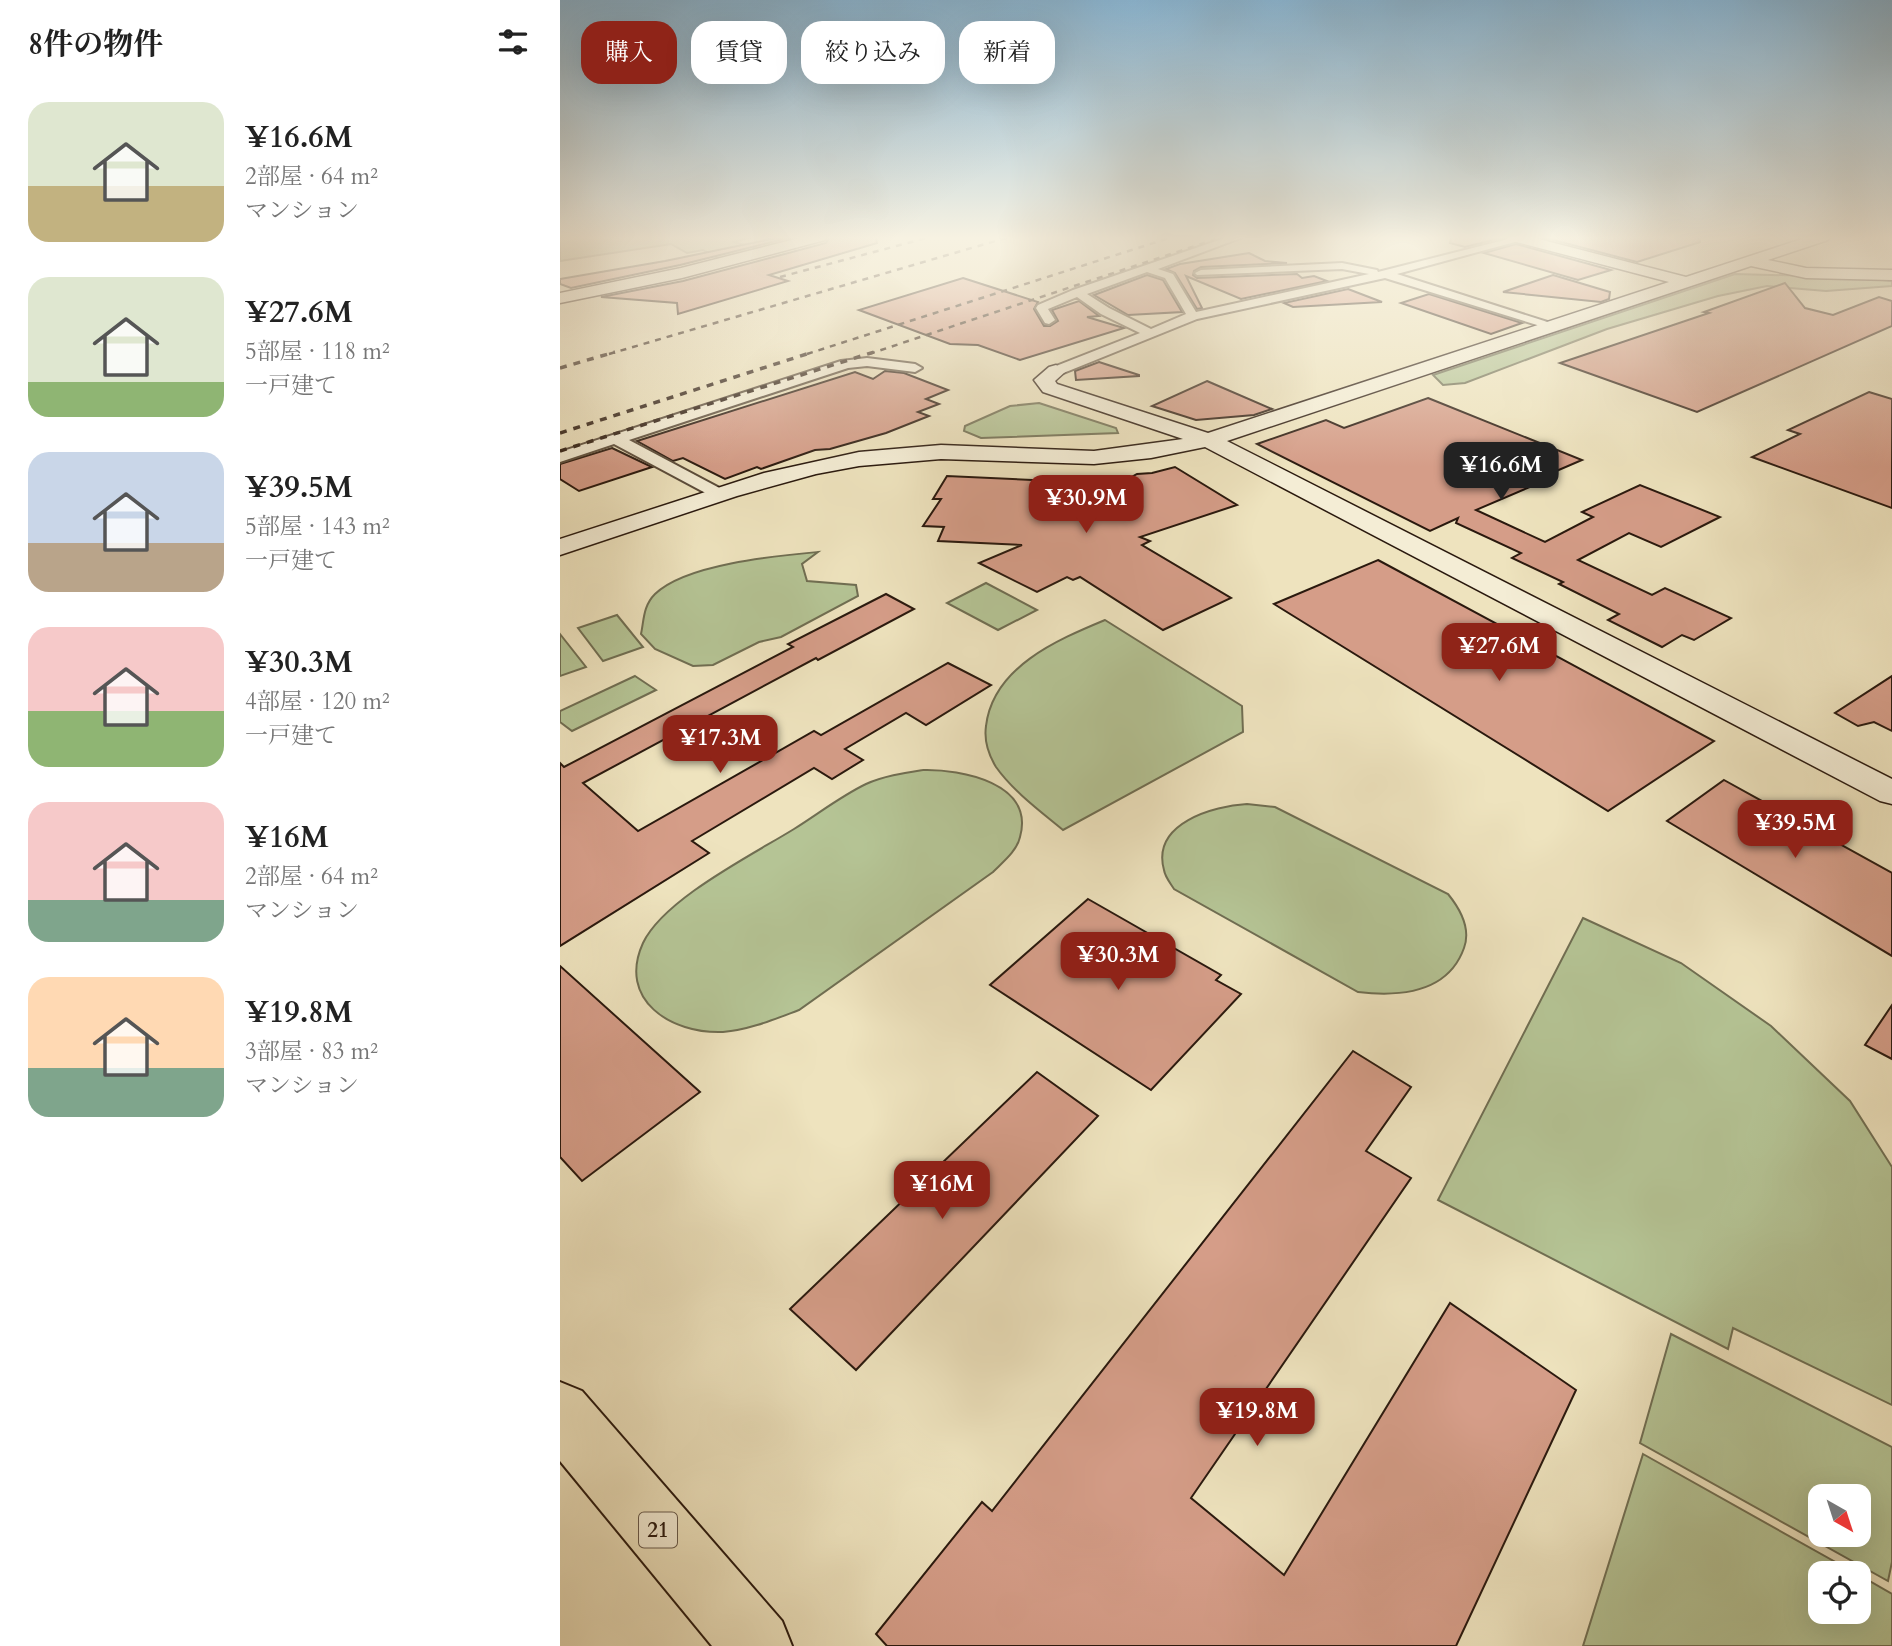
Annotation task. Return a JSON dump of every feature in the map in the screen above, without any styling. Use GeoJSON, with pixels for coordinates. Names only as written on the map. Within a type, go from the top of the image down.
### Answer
{"type":"FeatureCollection","features":[{"type":"Feature","properties":{"kind":"main road","name":"21"},"geometry":{"type":"LineString","coordinates":[[560,1413],[757,1646]]}},
{"type":"Feature","properties":{"kind":"street"},"geometry":{"type":"LineString","coordinates":[[1046,314],[1049,320]]}},
{"type":"Feature","properties":{"kind":"street"},"geometry":{"type":"LineString","coordinates":[[1111,314],[1150,333]]}},
{"type":"Feature","properties":{"kind":"street"},"geometry":{"type":"LineString","coordinates":[[1203,314],[1056,371],[1044,380],[1050,388],[1208,440],[1892,793]]}},
{"type":"Feature","properties":{"kind":"street"},"geometry":{"type":"LineString","coordinates":[[1514,314],[1554,326]]}},
{"type":"Feature","properties":{"kind":"street"},"geometry":{"type":"LineString","coordinates":[[560,547],[721,495],[845,461],[903,453],[977,452],[1090,457],[1146,453],[1208,440],[1591,314]]}},
{"type":"Feature","properties":{"kind":"street"},"geometry":{"type":"LineString","coordinates":[[560,457],[846,365],[867,362],[915,368]]}},
{"type":"Feature","properties":{"kind":"street"},"geometry":{"type":"LineString","coordinates":[[616,439],[721,495]]}},
{"type":"Feature","properties":{"kind":"green space"},"geometry":{"type":"Polygon","coordinates":[[[1616,314],[1658,314],[1607,329],[1465,383],[1443,385],[1433,375],[1616,314]]]}},
{"type":"Feature","properties":{"kind":"green space"},"geometry":{"type":"Polygon","coordinates":[[[1039,403],[1116,428],[1118,433],[981,438],[964,431],[965,426],[1010,406],[1039,403]]]}},
{"type":"Feature","properties":{"kind":"green space"},"geometry":{"type":"Polygon","coordinates":[[[818,552],[802,564],[807,581],[856,585],[858,596],[781,637],[759,642],[713,665],[693,666],[655,649],[641,634],[648,603],[655,594],[688,575],[732,563],[818,552]]]}},
{"type":"Feature","properties":{"kind":"green space"},"geometry":{"type":"Polygon","coordinates":[[[986,583],[1037,610],[998,630],[947,603],[986,583]]]}},
{"type":"Feature","properties":{"kind":"green space"},"geometry":{"type":"Polygon","coordinates":[[[617,615],[643,647],[603,661],[578,628],[617,615]]]}},
{"type":"Feature","properties":{"kind":"green space"},"geometry":{"type":"Polygon","coordinates":[[[1105,620],[1242,706],[1243,732],[1063,830],[1036,808],[996,767],[987,747],[986,726],[991,705],[1014,672],[1048,647],[1105,620]]]}},
{"type":"Feature","properties":{"kind":"green space"},"geometry":{"type":"Polygon","coordinates":[[[560,634],[586,667],[560,676],[560,634]]]}},
{"type":"Feature","properties":{"kind":"green space"},"geometry":{"type":"Polygon","coordinates":[[[635,676],[656,690],[572,731],[560,722],[560,711],[635,676]]]}},
{"type":"Feature","properties":{"kind":"green space"},"geometry":{"type":"Polygon","coordinates":[[[923,770],[956,772],[991,783],[1006,792],[1017,804],[1022,819],[1020,837],[1016,847],[993,872],[799,1010],[752,1027],[723,1032],[685,1027],[654,1010],[643,997],[637,981],[637,963],[643,943],[670,910],[711,879],[857,789],[873,781],[923,770]]]}},
{"type":"Feature","properties":{"kind":"green space"},"geometry":{"type":"Polygon","coordinates":[[[1247,804],[1275,807],[1448,894],[1461,913],[1466,934],[1464,948],[1457,963],[1447,975],[1421,989],[1390,994],[1358,992],[1174,889],[1165,873],[1162,854],[1167,840],[1176,829],[1203,813],[1247,804]]]}},
{"type":"Feature","properties":{"kind":"green space"},"geometry":{"type":"Polygon","coordinates":[[[1583,918],[1681,963],[1771,1026],[1850,1101],[1892,1167],[1892,1405],[1733,1328],[1728,1349],[1438,1200],[1583,918]]]}},
{"type":"Feature","properties":{"kind":"green space"},"geometry":{"type":"Polygon","coordinates":[[[1671,1334],[1892,1447],[1892,1562],[1888,1581],[1871,1572],[1871,1561],[1852,1561],[1827,1547],[1871,1547],[1871,1484],[1808,1484],[1808,1536],[1640,1443],[1671,1334]]]}},
{"type":"Feature","properties":{"kind":"green space"},"geometry":{"type":"Polygon","coordinates":[[[1643,1454],[1834,1561],[1808,1561],[1808,1624],[1871,1624],[1871,1582],[1892,1594],[1892,1646],[1583,1646],[1643,1454]]]}},
{"type":"Feature","properties":{"kind":"building"},"geometry":{"type":"Polygon","coordinates":[[[869,314],[1037,314],[1044,326],[1050,326],[1058,321],[1054,314],[1096,314],[1099,316],[1087,317],[1124,328],[1020,360],[978,345],[950,344],[869,314]]]}},
{"type":"Feature","properties":{"kind":"building"},"geometry":{"type":"Polygon","coordinates":[[[1432,314],[1493,314],[1522,323],[1491,334],[1432,314]]]}},
{"type":"Feature","properties":{"kind":"building"},"geometry":{"type":"Polygon","coordinates":[[[1707,314],[1892,314],[1892,326],[1697,412],[1560,363],[1707,314]]]}},
{"type":"Feature","properties":{"kind":"building"},"geometry":{"type":"Polygon","coordinates":[[[1099,362],[1139,376],[1076,380],[1075,371],[1099,362]]]}},
{"type":"Feature","properties":{"kind":"building"},"geometry":{"type":"Polygon","coordinates":[[[885,371],[904,373],[948,390],[926,399],[939,404],[918,412],[929,416],[886,433],[830,449],[815,450],[725,479],[683,458],[673,461],[637,441],[855,372],[873,379],[885,371]]]}},
{"type":"Feature","properties":{"kind":"building"},"geometry":{"type":"Polygon","coordinates":[[[1207,381],[1272,409],[1254,415],[1196,420],[1152,406],[1207,381]]]}},
{"type":"Feature","properties":{"kind":"building"},"geometry":{"type":"Polygon","coordinates":[[[1869,392],[1892,399],[1892,508],[1752,457],[1800,434],[1788,430],[1869,392]]]}},
{"type":"Feature","properties":{"kind":"building"},"geometry":{"type":"Polygon","coordinates":[[[1428,398],[1582,460],[1526,484],[1532,486],[1476,510],[1545,542],[1593,517],[1582,512],[1640,485],[1720,517],[1661,547],[1629,533],[1578,560],[1652,595],[1665,588],[1731,618],[1694,640],[1682,635],[1662,647],[1608,620],[1619,614],[1559,584],[1563,582],[1512,558],[1521,553],[1456,523],[1458,518],[1430,531],[1257,444],[1326,420],[1344,428],[1428,398]]]}},
{"type":"Feature","properties":{"kind":"building"},"geometry":{"type":"Polygon","coordinates":[[[612,448],[652,467],[579,491],[560,479],[560,464],[612,448]]]}},
{"type":"Feature","properties":{"kind":"building"},"geometry":{"type":"Polygon","coordinates":[[[1175,467],[1237,505],[1140,537],[1150,541],[1142,545],[1231,598],[1163,630],[1080,577],[1073,580],[1067,577],[1037,592],[979,563],[1022,545],[938,541],[944,527],[923,526],[941,499],[933,499],[947,476],[1119,484],[1137,474],[1175,467]]]}},
{"type":"Feature","properties":{"kind":"building"},"geometry":{"type":"Polygon","coordinates":[[[1378,560],[1714,741],[1608,811],[1274,604],[1378,560]]]}},
{"type":"Feature","properties":{"kind":"building"},"geometry":{"type":"Polygon","coordinates":[[[886,594],[914,609],[818,660],[816,658],[583,783],[638,831],[814,731],[821,735],[948,663],[991,685],[926,725],[906,713],[845,749],[863,760],[832,779],[814,768],[692,841],[709,853],[560,946],[560,763],[564,767],[793,647],[788,644],[886,594]]]}},
{"type":"Feature","properties":{"kind":"building"},"geometry":{"type":"Polygon","coordinates":[[[1892,676],[1892,731],[1874,722],[1858,726],[1835,713],[1892,676]]]}},
{"type":"Feature","properties":{"kind":"building"},"geometry":{"type":"Polygon","coordinates":[[[1724,780],[1892,873],[1892,956],[1667,821],[1724,780]]]}},
{"type":"Feature","properties":{"kind":"building"},"geometry":{"type":"Polygon","coordinates":[[[1088,899],[1221,975],[1216,980],[1241,994],[1151,1090],[990,985],[1088,899]]]}},
{"type":"Feature","properties":{"kind":"building"},"geometry":{"type":"Polygon","coordinates":[[[560,966],[700,1092],[582,1181],[560,1157],[560,966]]]}},
{"type":"Feature","properties":{"kind":"building"},"geometry":{"type":"Polygon","coordinates":[[[1892,1005],[1892,1059],[1865,1045],[1892,1005]]]}},
{"type":"Feature","properties":{"kind":"building"},"geometry":{"type":"Polygon","coordinates":[[[1353,1051],[1411,1087],[1366,1151],[1411,1178],[1191,1498],[1284,1575],[1450,1303],[1576,1390],[1456,1646],[887,1646],[876,1634],[982,1502],[992,1511],[1353,1051]]]}},
{"type":"Feature","properties":{"kind":"building"},"geometry":{"type":"Polygon","coordinates":[[[1037,1072],[1098,1116],[856,1370],[790,1309],[1037,1072]]]}},
{"type":"Feature","properties":{"kind":"railway"},"geometry":{"type":"LineString","coordinates":[[609,354],[746,314]]}},
{"type":"Feature","properties":{"kind":"railway"},"geometry":{"type":"LineString","coordinates":[[807,354],[932,314]]}},
{"type":"Feature","properties":{"kind":"railway"},"geometry":{"type":"LineString","coordinates":[[869,354],[990,314]]}},
{"type":"Feature","properties":{"kind":"railway"},"geometry":{"type":"LineString","coordinates":[[560,368],[615,352]]}},
{"type":"Feature","properties":{"kind":"railway"},"geometry":{"type":"LineString","coordinates":[[560,433],[813,352]]}},
{"type":"Feature","properties":{"kind":"railway"},"geometry":{"type":"LineString","coordinates":[[560,451],[874,352]]}}]}
